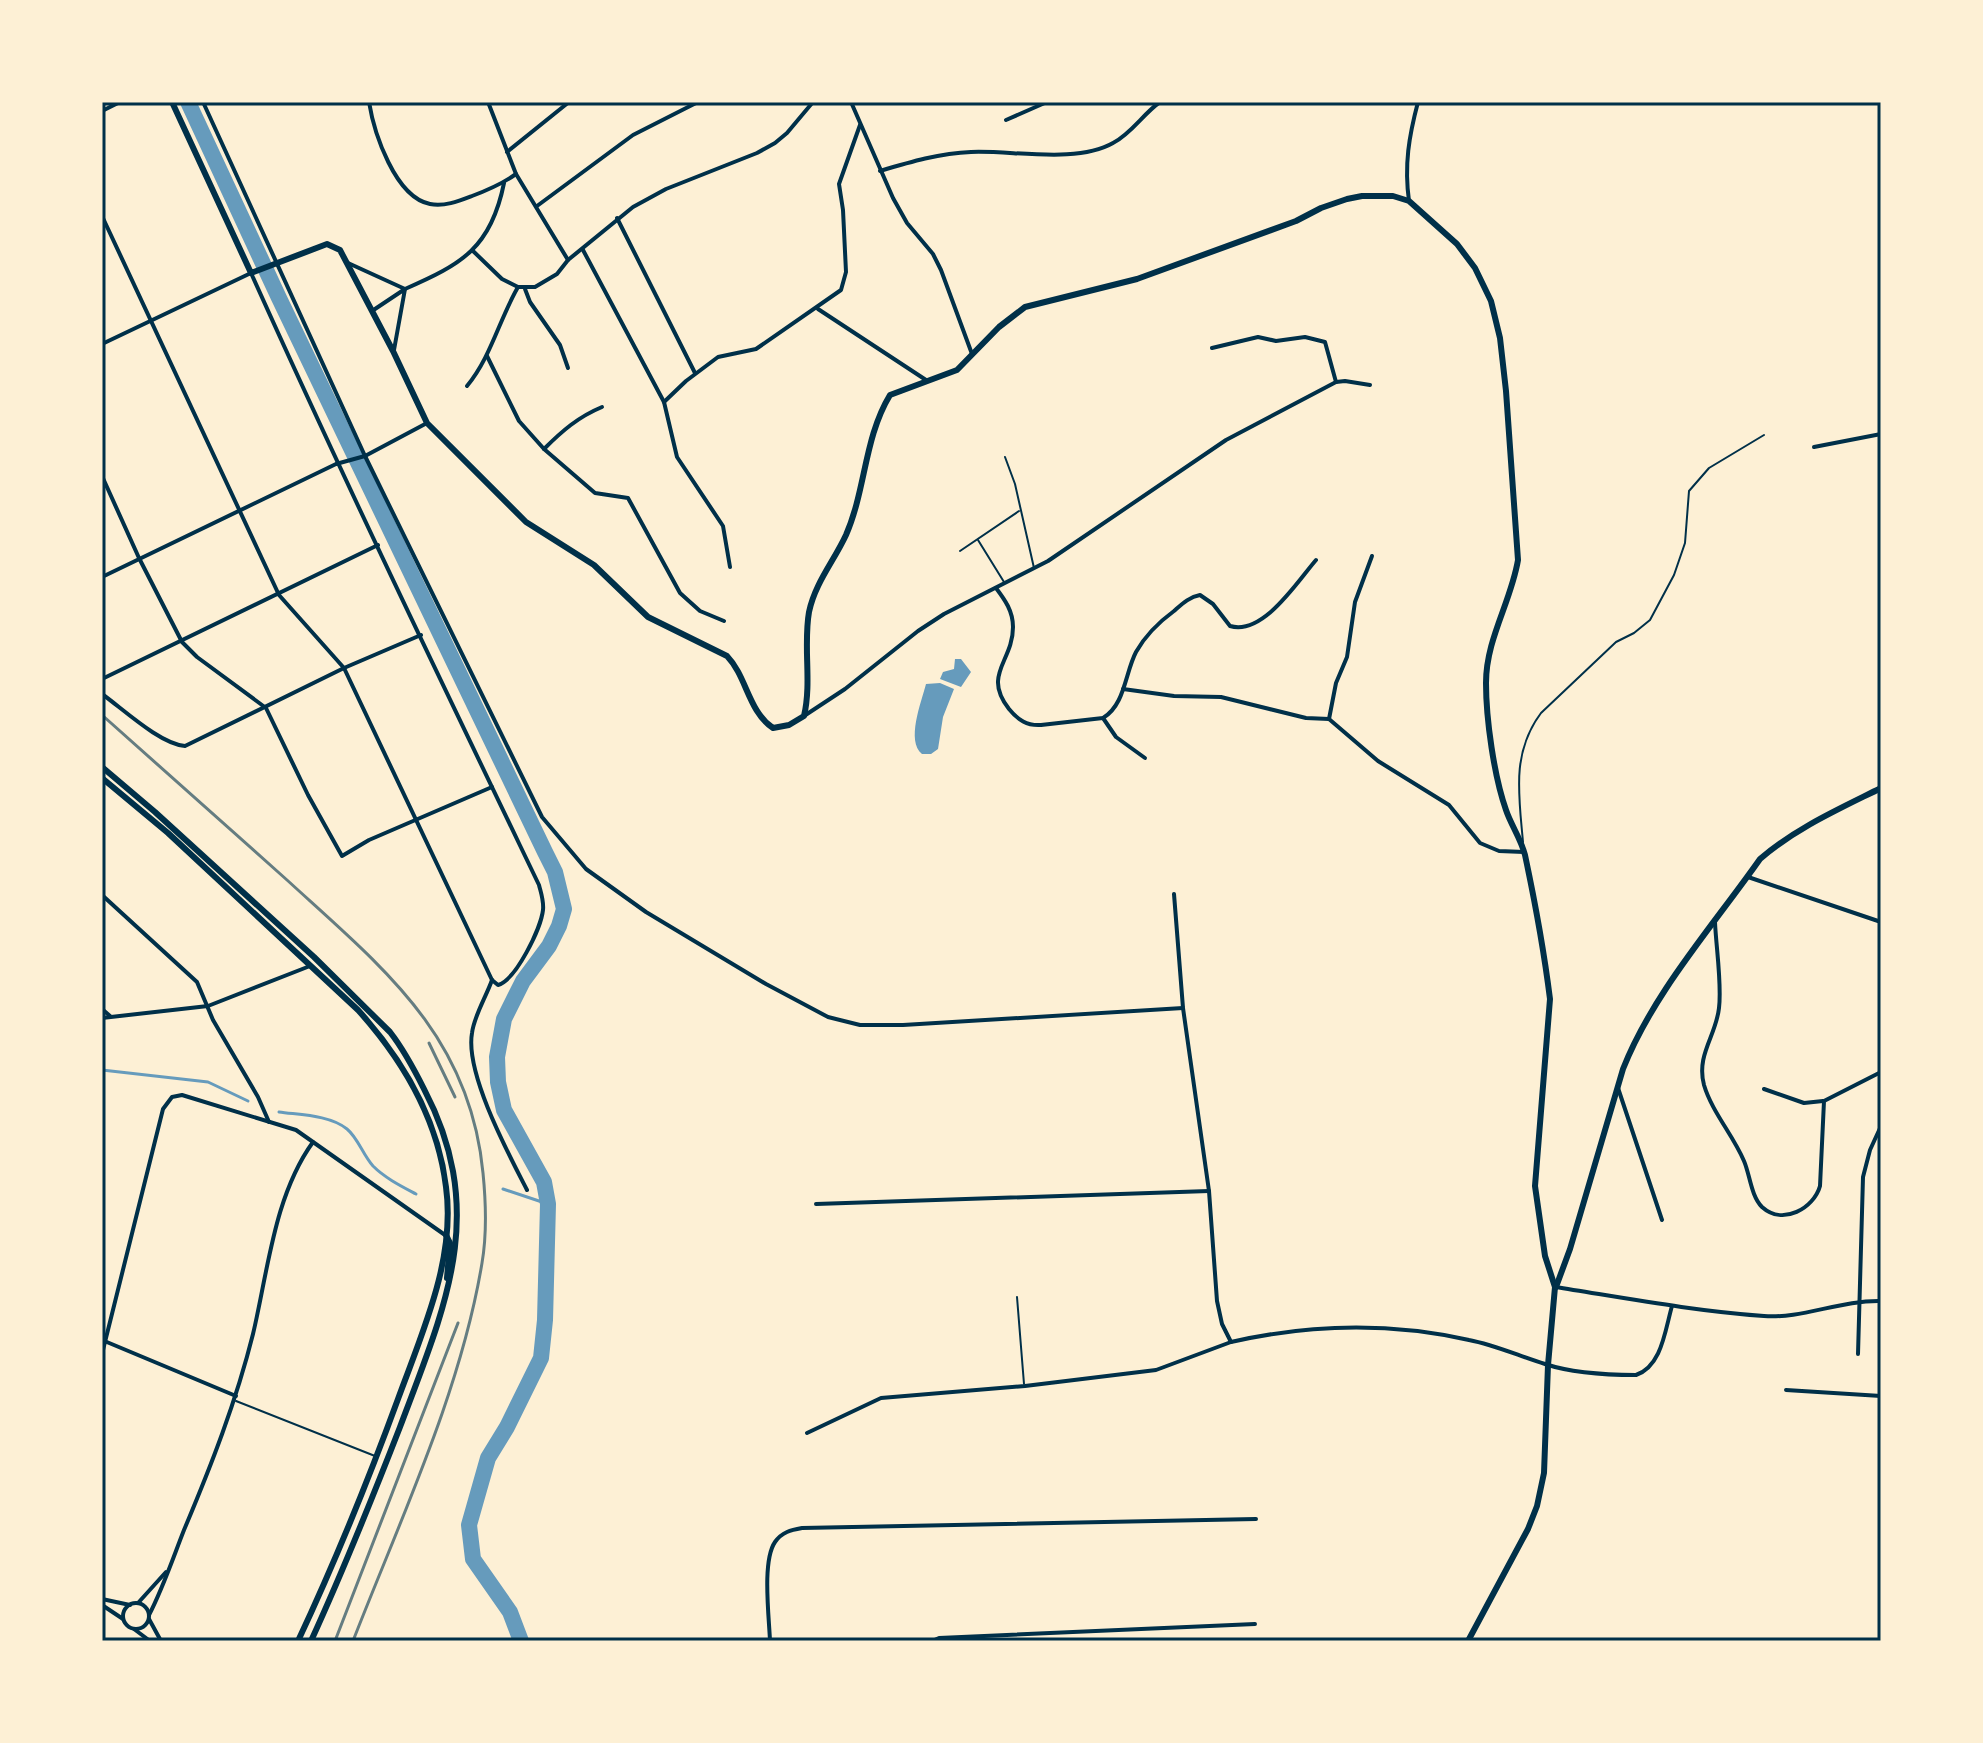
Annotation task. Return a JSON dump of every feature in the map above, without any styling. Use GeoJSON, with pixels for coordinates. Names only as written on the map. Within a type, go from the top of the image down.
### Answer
{"type":"FeatureCollection","features":[{"type":"Feature","properties":{"kind":"main road"},"geometry":{"type":"LineString","coordinates":[[172,102],[253,272],[327,244],[340,250],[427,423],[526,522],[594,565],[648,617],[727,656],[767,724],[780,728],[804,716],[808,696],[808,617],[812,598],[846,536],[866,472],[870,441],[890,395],[957,370],[999,327],[1025,307],[1137,279],[1296,221],[1347,199],[1393,196],[1409,201],[1450,236],[1475,268],[1491,301],[1500,338],[1506,391],[1518,560],[1515,578],[1491,645],[1486,704],[1502,798],[1524,852],[1550,999],[1535,1186],[1545,1256],[1555,1287]]}},
{"type":"Feature","properties":{"kind":"main road"},"geometry":{"type":"LineString","coordinates":[[102,767],[377,1017],[400,1045],[433,1106],[452,1160],[457,1187],[458,1237],[445,1305],[382,1473],[311,1641]]}},
{"type":"Feature","properties":{"kind":"main road"},"geometry":{"type":"LineString","coordinates":[[102,778],[168,833],[380,1035],[408,1076],[427,1118],[442,1166],[447,1190],[439,1278],[377,1457],[298,1641]]}},
{"type":"Feature","properties":{"kind":"main road"},"geometry":{"type":"LineString","coordinates":[[1468,1641],[1537,1506],[1547,1449],[1548,1365],[1555,1287],[1570,1249],[1617,1086],[1634,1042],[1652,1010],[1760,859],[1804,827],[1881,788]]}},
{"type":"Feature","properties":{"kind":"main road"},"geometry":{"type":"LineString","coordinates":[[445,1235],[450,1243],[445,1305]]}},
{"type":"Feature","properties":{"kind":"street"},"geometry":{"type":"LineString","coordinates":[[102,111],[120,102]]}},
{"type":"Feature","properties":{"kind":"street"},"geometry":{"type":"LineString","coordinates":[[203,102],[362,456],[542,817],[586,869],[646,912],[766,984],[814,1011],[842,1022],[903,1025],[1183,1008]]}},
{"type":"Feature","properties":{"kind":"street"},"geometry":{"type":"LineString","coordinates":[[369,102],[384,151],[404,189],[417,199],[441,205],[459,201],[504,183],[516,174]]}},
{"type":"Feature","properties":{"kind":"street"},"geometry":{"type":"LineString","coordinates":[[488,102],[516,174],[568,260]]}},
{"type":"Feature","properties":{"kind":"street"},"geometry":{"type":"LineString","coordinates":[[507,152],[569,102]]}},
{"type":"Feature","properties":{"kind":"street"},"geometry":{"type":"LineString","coordinates":[[537,206],[633,135],[698,102]]}},
{"type":"Feature","properties":{"kind":"street"},"geometry":{"type":"LineString","coordinates":[[473,251],[502,279],[518,287],[525,289],[544,283],[617,218],[648,198],[775,143],[813,102]]}},
{"type":"Feature","properties":{"kind":"street"},"geometry":{"type":"LineString","coordinates":[[851,102],[880,171],[907,223],[933,254],[941,270],[972,356]]}},
{"type":"Feature","properties":{"kind":"street"},"geometry":{"type":"LineString","coordinates":[[1006,120],[1047,102]]}},
{"type":"Feature","properties":{"kind":"street"},"geometry":{"type":"LineString","coordinates":[[880,171],[924,158],[972,152],[1032,155],[1096,149],[1112,144],[1123,136],[1160,102]]}},
{"type":"Feature","properties":{"kind":"street"},"geometry":{"type":"LineString","coordinates":[[1409,201],[1406,155],[1418,102]]}},
{"type":"Feature","properties":{"kind":"street"},"geometry":{"type":"LineString","coordinates":[[664,402],[695,373],[718,357],[756,349],[841,290],[844,282],[843,210],[839,184],[860,125]]}},
{"type":"Feature","properties":{"kind":"street"},"geometry":{"type":"LineString","coordinates":[[372,311],[473,251],[494,219],[504,183]]}},
{"type":"Feature","properties":{"kind":"street"},"geometry":{"type":"LineString","coordinates":[[102,216],[152,322],[279,595],[344,668],[492,980],[501,985],[513,974],[538,926],[543,899],[421,635],[336,464],[253,272],[152,322],[102,344]]}},
{"type":"Feature","properties":{"kind":"street"},"geometry":{"type":"LineString","coordinates":[[617,218],[695,373]]}},
{"type":"Feature","properties":{"kind":"street"},"geometry":{"type":"LineString","coordinates":[[583,249],[664,402],[677,457],[723,526],[730,567]]}},
{"type":"Feature","properties":{"kind":"street"},"geometry":{"type":"LineString","coordinates":[[346,262],[405,289]]}},
{"type":"Feature","properties":{"kind":"street"},"geometry":{"type":"LineString","coordinates":[[467,386],[487,356],[518,287]]}},
{"type":"Feature","properties":{"kind":"street"},"geometry":{"type":"LineString","coordinates":[[393,351],[405,289]]}},
{"type":"Feature","properties":{"kind":"street"},"geometry":{"type":"LineString","coordinates":[[525,289],[530,302],[560,345],[568,368]]}},
{"type":"Feature","properties":{"kind":"street"},"geometry":{"type":"LineString","coordinates":[[817,308],[926,380]]}},
{"type":"Feature","properties":{"kind":"street"},"geometry":{"type":"LineString","coordinates":[[1212,348],[1258,337],[1276,341],[1305,337],[1325,342],[1336,382]]}},
{"type":"Feature","properties":{"kind":"street"},"geometry":{"type":"LineString","coordinates":[[487,356],[519,421],[544,449],[595,493],[628,498],[680,593],[700,611],[724,621]]}},
{"type":"Feature","properties":{"kind":"street"},"geometry":{"type":"LineString","coordinates":[[804,716],[862,676],[918,631],[969,600],[1034,569],[1226,440],[1336,382],[1370,385]]}},
{"type":"Feature","properties":{"kind":"street"},"geometry":{"type":"LineString","coordinates":[[544,449],[566,427],[602,407]]}},
{"type":"Feature","properties":{"kind":"street"},"geometry":{"type":"LineString","coordinates":[[102,577],[239,509],[336,464],[362,456],[427,423]]}},
{"type":"Feature","properties":{"kind":"street"},"geometry":{"type":"LineString","coordinates":[[1814,447],[1881,434]]}},
{"type":"Feature","properties":{"kind":"street"},"geometry":{"type":"LineString","coordinates":[[102,476],[182,642],[266,708],[342,856],[492,787]]}},
{"type":"Feature","properties":{"kind":"street"},"geometry":{"type":"LineString","coordinates":[[102,679],[378,545]]}},
{"type":"Feature","properties":{"kind":"street"},"geometry":{"type":"LineString","coordinates":[[1329,719],[1336,683],[1347,657],[1355,602],[1372,556]]}},
{"type":"Feature","properties":{"kind":"street"},"geometry":{"type":"LineString","coordinates":[[995,588],[1006,601],[1013,630],[997,687],[1000,697],[1017,719],[1031,726],[1103,718],[1114,709],[1136,652],[1148,635],[1190,598],[1200,595],[1206,598],[1230,626],[1250,627],[1269,615],[1316,560]]}},
{"type":"Feature","properties":{"kind":"street"},"geometry":{"type":"LineString","coordinates":[[102,694],[179,746],[193,744],[344,668],[421,635]]}},
{"type":"Feature","properties":{"kind":"street"},"geometry":{"type":"LineString","coordinates":[[1123,689],[1174,696],[1221,697],[1306,718],[1329,719],[1378,761],[1449,805],[1480,843],[1499,851],[1524,852]]}},
{"type":"Feature","properties":{"kind":"street"},"geometry":{"type":"LineString","coordinates":[[1103,718],[1116,737],[1145,758]]}},
{"type":"Feature","properties":{"kind":"street"},"geometry":{"type":"LineString","coordinates":[[1748,877],[1881,922]]}},
{"type":"Feature","properties":{"kind":"street"},"geometry":{"type":"LineString","coordinates":[[1174,894],[1183,1008],[1209,1191],[1217,1301],[1222,1324],[1231,1342]]}},
{"type":"Feature","properties":{"kind":"street"},"geometry":{"type":"LineString","coordinates":[[102,895],[197,982],[269,1122]]}},
{"type":"Feature","properties":{"kind":"street"},"geometry":{"type":"LineString","coordinates":[[1715,922],[1720,1003],[1703,1055],[1704,1085],[1765,1209],[1776,1214],[1791,1213],[1810,1206],[1817,1197],[1824,1101]]}},
{"type":"Feature","properties":{"kind":"street"},"geometry":{"type":"LineString","coordinates":[[102,1018],[208,1006],[310,966]]}},
{"type":"Feature","properties":{"kind":"street"},"geometry":{"type":"LineString","coordinates":[[492,980],[472,1031],[472,1055],[481,1086],[527,1190]]}},
{"type":"Feature","properties":{"kind":"street"},"geometry":{"type":"LineString","coordinates":[[102,1009],[110,1016]]}},
{"type":"Feature","properties":{"kind":"street"},"geometry":{"type":"LineString","coordinates":[[1764,1089],[1804,1103],[1824,1101],[1881,1072]]}},
{"type":"Feature","properties":{"kind":"street"},"geometry":{"type":"LineString","coordinates":[[1617,1086],[1662,1220]]}},
{"type":"Feature","properties":{"kind":"street"},"geometry":{"type":"LineString","coordinates":[[102,1354],[163,1109],[167,1100],[177,1095],[296,1130],[445,1235]]}},
{"type":"Feature","properties":{"kind":"street"},"geometry":{"type":"LineString","coordinates":[[1858,1354],[1863,1177],[1881,1126]]}},
{"type":"Feature","properties":{"kind":"street"},"geometry":{"type":"LineString","coordinates":[[132,1628],[140,1628],[149,1617],[221,1442],[253,1332],[267,1260],[287,1194],[304,1154],[313,1142]]}},
{"type":"Feature","properties":{"kind":"street"},"geometry":{"type":"LineString","coordinates":[[816,1204],[1209,1191]]}},
{"type":"Feature","properties":{"kind":"street"},"geometry":{"type":"LineString","coordinates":[[1555,1287],[1672,1306],[1766,1316],[1858,1301],[1881,1301]]}},
{"type":"Feature","properties":{"kind":"street"},"geometry":{"type":"LineString","coordinates":[[807,1433],[881,1398],[1025,1386],[1156,1370],[1231,1342],[1316,1328],[1380,1327],[1424,1331],[1471,1340],[1548,1365],[1636,1375],[1646,1372],[1659,1352],[1672,1306]]}},
{"type":"Feature","properties":{"kind":"street"},"geometry":{"type":"LineString","coordinates":[[104,1340],[235,1398]]}},
{"type":"Feature","properties":{"kind":"street"},"geometry":{"type":"LineString","coordinates":[[1786,1390],[1881,1396]]}},
{"type":"Feature","properties":{"kind":"street"},"geometry":{"type":"LineString","coordinates":[[770,1641],[769,1554],[777,1539],[787,1531],[818,1527],[1256,1519]]}},
{"type":"Feature","properties":{"kind":"street"},"geometry":{"type":"LineString","coordinates":[[102,1602],[138,1603],[152,1591],[169,1567]]}},
{"type":"Feature","properties":{"kind":"street"},"geometry":{"type":"LineString","coordinates":[[102,1602],[150,1641]]}},
{"type":"Feature","properties":{"kind":"street"},"geometry":{"type":"LineString","coordinates":[[138,1603],[146,1607],[161,1641]]}},
{"type":"Feature","properties":{"kind":"street"},"geometry":{"type":"LineString","coordinates":[[124,1619],[124,1611],[130,1605]]}},
{"type":"Feature","properties":{"kind":"street"},"geometry":{"type":"LineString","coordinates":[[932,1641],[939,1638],[1255,1624]]}},
{"type":"Feature","properties":{"kind":"lane"},"geometry":{"type":"LineString","coordinates":[[1524,852],[1518,769],[1532,725],[1616,642],[1650,620],[1674,575],[1685,543],[1689,491],[1709,468],[1764,435]]}},
{"type":"Feature","properties":{"kind":"lane"},"geometry":{"type":"LineString","coordinates":[[1005,457],[1034,569]]}},
{"type":"Feature","properties":{"kind":"lane"},"geometry":{"type":"LineString","coordinates":[[960,551],[1020,510]]}},
{"type":"Feature","properties":{"kind":"lane"},"geometry":{"type":"LineString","coordinates":[[978,539],[1005,583]]}},
{"type":"Feature","properties":{"kind":"lane"},"geometry":{"type":"LineString","coordinates":[[1017,1297],[1025,1386]]}},
{"type":"Feature","properties":{"kind":"lane"},"geometry":{"type":"LineString","coordinates":[[235,1398],[377,1457]]}},
{"type":"Feature","properties":{"kind":"water"},"geometry":{"type":"Polygon","coordinates":[[[955,659],[961,659],[971,672],[961,687],[940,679],[943,672],[954,669],[955,659]]]}},
{"type":"Feature","properties":{"kind":"water"},"geometry":{"type":"Polygon","coordinates":[[[940,683],[954,689],[943,717],[938,749],[931,754],[922,754],[915,740],[918,711],[926,684],[940,683]]]}},
{"type":"Feature","properties":{"kind":"waterway"},"geometry":{"type":"LineString","coordinates":[[188,102],[555,872],[564,909],[549,946],[523,981],[504,1019],[497,1057],[504,1110],[544,1182],[548,1204],[541,1358],[488,1458],[469,1525],[473,1559],[510,1612],[521,1641]]}},
{"type":"Feature","properties":{"kind":"waterway"},"geometry":{"type":"LineString","coordinates":[[102,1070],[208,1082],[248,1101]]}},
{"type":"Feature","properties":{"kind":"waterway"},"geometry":{"type":"LineString","coordinates":[[279,1112],[314,1116],[340,1124],[351,1133],[369,1162],[393,1182],[416,1194]]}},
{"type":"Feature","properties":{"kind":"waterway"},"geometry":{"type":"LineString","coordinates":[[503,1189],[548,1204]]}},
{"type":"Feature","properties":{"kind":"railway"},"geometry":{"type":"LineString","coordinates":[[102,715],[356,943],[387,975],[416,1007],[440,1043],[460,1081],[475,1124],[486,1218],[484,1252],[472,1311],[460,1359],[427,1455],[353,1641]]}},
{"type":"Feature","properties":{"kind":"railway"},"geometry":{"type":"LineString","coordinates":[[429,1043],[455,1097]]}},
{"type":"Feature","properties":{"kind":"railway"},"geometry":{"type":"LineString","coordinates":[[335,1641],[458,1323]]}}]}
